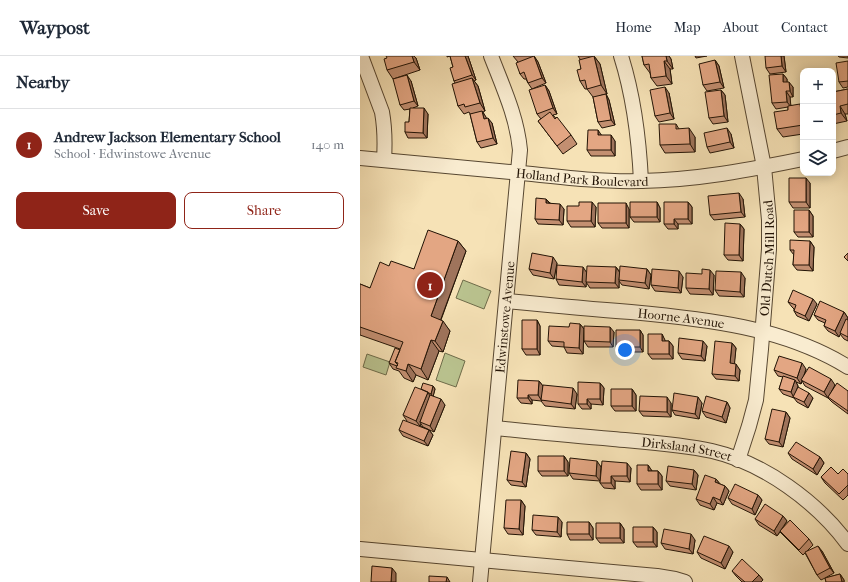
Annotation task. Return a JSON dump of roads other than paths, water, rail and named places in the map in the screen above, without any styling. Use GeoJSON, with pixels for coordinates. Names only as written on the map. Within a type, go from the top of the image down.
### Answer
{"type":"FeatureCollection","features":[{"type":"Feature","properties":{"kind":"street"},"geometry":{"type":"LineString","coordinates":[[360,56],[382,112],[385,133],[384,160]]}},
{"type":"Feature","properties":{"kind":"street","name":"Edwinstowe Avenue"},"geometry":{"type":"LineString","coordinates":[[480,582],[520,150],[519,135],[515,121],[491,56]]}},
{"type":"Feature","properties":{"kind":"street"},"geometry":{"type":"LineString","coordinates":[[621,56],[625,67],[636,120],[641,181]]}},
{"type":"Feature","properties":{"kind":"street","name":"Old Dutch Mill Road"},"geometry":{"type":"LineString","coordinates":[[738,460],[756,400],[769,249],[769,220],[764,167],[742,56]]}},
{"type":"Feature","properties":{"kind":"street"},"geometry":{"type":"LineString","coordinates":[[836,150],[848,147]]}},
{"type":"Feature","properties":{"kind":"street","name":"Holland Park Boulevard"},"geometry":{"type":"LineString","coordinates":[[360,158],[592,180],[641,181],[704,176],[764,167],[800,160]]}},
{"type":"Feature","properties":{"kind":"street","name":"Hoorne Avenue"},"geometry":{"type":"LineString","coordinates":[[506,301],[692,318],[734,325],[763,332],[820,352],[848,367]]}},
{"type":"Feature","properties":{"kind":"street","name":"Dirksland Street"},"geometry":{"type":"LineString","coordinates":[[495,428],[692,447],[714,452],[738,460],[767,474],[808,502],[827,520],[848,544]]}},
{"type":"Feature","properties":{"kind":"street"},"geometry":{"type":"LineString","coordinates":[[360,549],[657,576],[685,582]]}},
{"type":"Feature","properties":{"kind":"place","name":"Andrew Jackson Elementary School"},"geometry":{"type":"Point","coordinates":[430,285]}}]}
